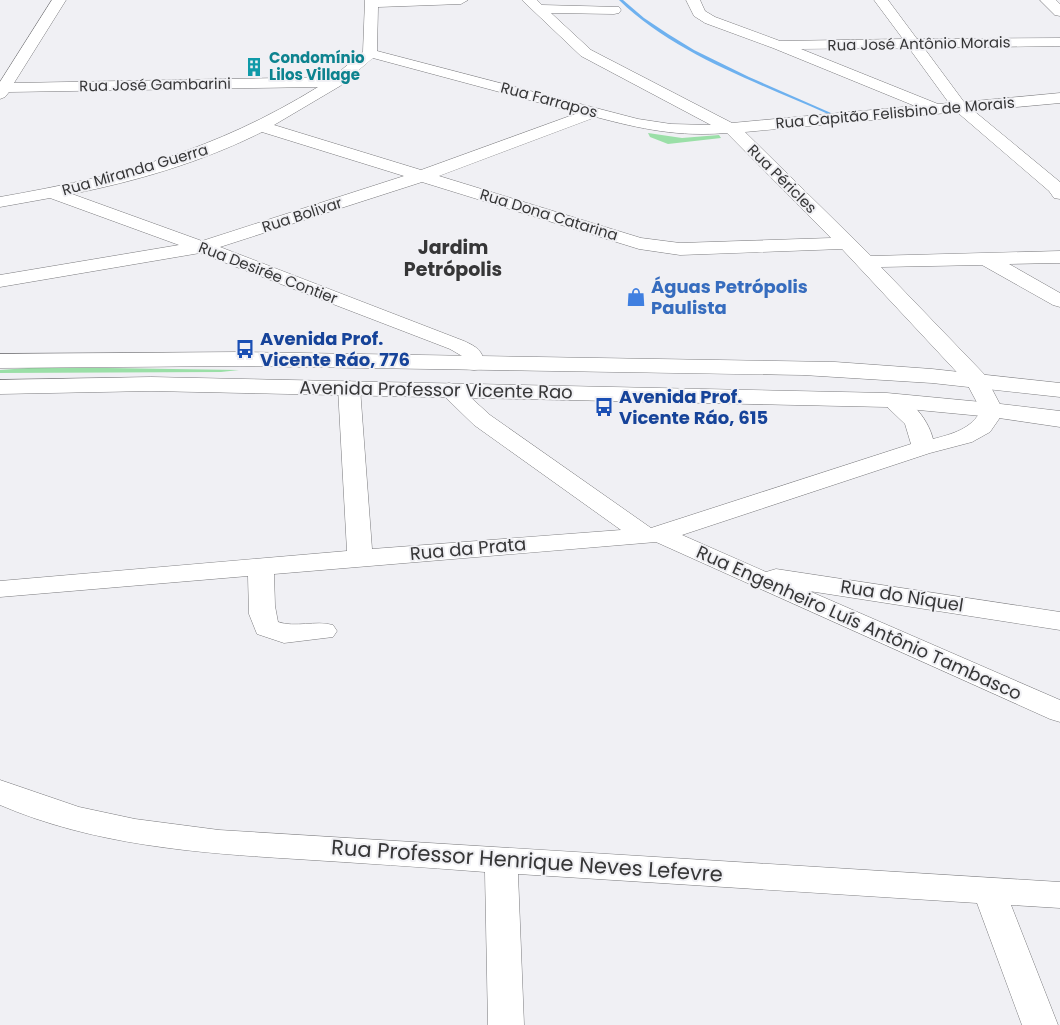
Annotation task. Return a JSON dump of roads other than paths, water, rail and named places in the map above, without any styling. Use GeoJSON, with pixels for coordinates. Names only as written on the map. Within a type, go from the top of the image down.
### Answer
{"type":"FeatureCollection","features":[{"type":"Feature","properties":{"kind":"main road"},"geometry":{"type":"LineString","coordinates":[[1047,0],[1060,12]]}},
{"type":"Feature","properties":{"kind":"main road","name":"Avenida Professor Vicente Rao"},"geometry":{"type":"LineString","coordinates":[[0,361],[249,359],[803,368],[886,371],[976,379],[1060,390]]}},
{"type":"Feature","properties":{"kind":"main road","name":"Avenida Professor Vicente Rao"},"geometry":{"type":"LineString","coordinates":[[976,379],[1060,378]]}},
{"type":"Feature","properties":{"kind":"main road","name":"Avenida Professor Vicente Rao"},"geometry":{"type":"LineString","coordinates":[[0,387],[151,384],[891,400],[1060,419]]}},
{"type":"Feature","properties":{"kind":"main road","name":"Avenida Professor Vicente Rao"},"geometry":{"type":"LineString","coordinates":[[992,410],[1060,428]]}},
{"type":"Feature","properties":{"kind":"street"},"geometry":{"type":"LineString","coordinates":[[2,91],[59,0]]}},
{"type":"Feature","properties":{"kind":"street"},"geometry":{"type":"LineString","coordinates":[[370,54],[372,1],[461,0]]}},
{"type":"Feature","properties":{"kind":"street"},"geometry":{"type":"LineString","coordinates":[[693,0],[704,17],[778,45],[936,110]]}},
{"type":"Feature","properties":{"kind":"street"},"geometry":{"type":"LineString","coordinates":[[881,0],[960,107],[1055,187],[1060,194]]}},
{"type":"Feature","properties":{"kind":"street"},"geometry":{"type":"LineString","coordinates":[[534,5],[614,10]]}},
{"type":"Feature","properties":{"kind":"street","name":"Rua Péricles"},"geometry":{"type":"LineString","coordinates":[[534,5],[586,53],[731,128],[865,262],[976,379],[992,410]]}},
{"type":"Feature","properties":{"kind":"street","name":"Rua José Antônio Morais"},"geometry":{"type":"LineString","coordinates":[[778,45],[1060,42]]}},
{"type":"Feature","properties":{"kind":"street","name":"Rua Miranda Guerra"},"geometry":{"type":"LineString","coordinates":[[0,202],[52,193],[123,176],[193,156],[260,126],[336,82],[370,54]]}},
{"type":"Feature","properties":{"kind":"street","name":"Rua Farrapos"},"geometry":{"type":"LineString","coordinates":[[370,54],[662,129],[694,131],[731,128]]}},
{"type":"Feature","properties":{"kind":"street","name":"Rua José Gambarini"},"geometry":{"type":"LineString","coordinates":[[2,91],[336,82]]}},
{"type":"Feature","properties":{"kind":"street","name":"Rua Capitão Felisbino de Morais"},"geometry":{"type":"LineString","coordinates":[[731,128],[1060,98]]}},
{"type":"Feature","properties":{"kind":"street","name":"Rua Bolivar"},"geometry":{"type":"LineString","coordinates":[[0,281],[202,247],[422,176],[595,112]]}},
{"type":"Feature","properties":{"kind":"street","name":"Rua Dona Catarina"},"geometry":{"type":"LineString","coordinates":[[260,126],[639,244],[680,249],[846,243]]}},
{"type":"Feature","properties":{"kind":"street","name":"Rua Desirée Contier"},"geometry":{"type":"LineString","coordinates":[[52,193],[202,247],[457,345],[472,353],[474,364]]}},
{"type":"Feature","properties":{"kind":"street"},"geometry":{"type":"LineString","coordinates":[[865,262],[1060,257]]}},
{"type":"Feature","properties":{"kind":"street"},"geometry":{"type":"LineString","coordinates":[[986,258],[1060,301]]}},
{"type":"Feature","properties":{"kind":"street"},"geometry":{"type":"LineString","coordinates":[[348,388],[360,558]]}},
{"type":"Feature","properties":{"kind":"street","name":"Rua Engenheiro Luís Antônio Tambasco"},"geometry":{"type":"LineString","coordinates":[[449,390],[482,420],[652,535],[744,572],[1060,712]]}},
{"type":"Feature","properties":{"kind":"street"},"geometry":{"type":"LineString","coordinates":[[891,400],[917,423],[922,433],[923,448]]}},
{"type":"Feature","properties":{"kind":"street","name":"Rua da Prata"},"geometry":{"type":"LineString","coordinates":[[7,582],[261,566],[652,535],[970,434],[982,428],[989,420],[992,410]]}},
{"type":"Feature","properties":{"kind":"street"},"geometry":{"type":"LineString","coordinates":[[261,566],[260,600],[267,628],[284,634],[323,631]]}},
{"type":"Feature","properties":{"kind":"street","name":"Rua do Níquel"},"geometry":{"type":"LineString","coordinates":[[744,572],[1060,621]]}},
{"type":"Feature","properties":{"kind":"street","name":"Rua Professor Henrique Neves Lefevre"},"geometry":{"type":"LineString","coordinates":[[0,792],[64,814],[154,835],[219,842],[1060,895]]}},
{"type":"Feature","properties":{"kind":"street"},"geometry":{"type":"LineString","coordinates":[[501,859],[506,1025]]}},
{"type":"Feature","properties":{"kind":"street"},"geometry":{"type":"LineString","coordinates":[[989,891],[1040,1025]]}},
{"type":"Feature","properties":{"kind":"waterway"},"geometry":{"type":"LineString","coordinates":[[621,0],[643,19],[693,50],[829,113]]}},
{"type":"Feature","properties":{"kind":"place","name":"Condomínio Lilos Village"},"geometry":{"type":"Point","coordinates":[254,67]}},
{"type":"Feature","properties":{"kind":"place","name":"Águas Petrópolis Paulista"},"geometry":{"type":"Point","coordinates":[636,297]}},
{"type":"Feature","properties":{"kind":"place","name":"Avenida Prof. Vicente Ráo, 776"},"geometry":{"type":"Point","coordinates":[245,349]}},
{"type":"Feature","properties":{"kind":"place","name":"Avenida Prof. Vicente Ráo, 615"},"geometry":{"type":"Point","coordinates":[604,407]}},
{"type":"Feature","properties":{"kind":"district","name":"Jardim Petrópolis"},"geometry":{"type":"Point","coordinates":[453,258]}}]}
